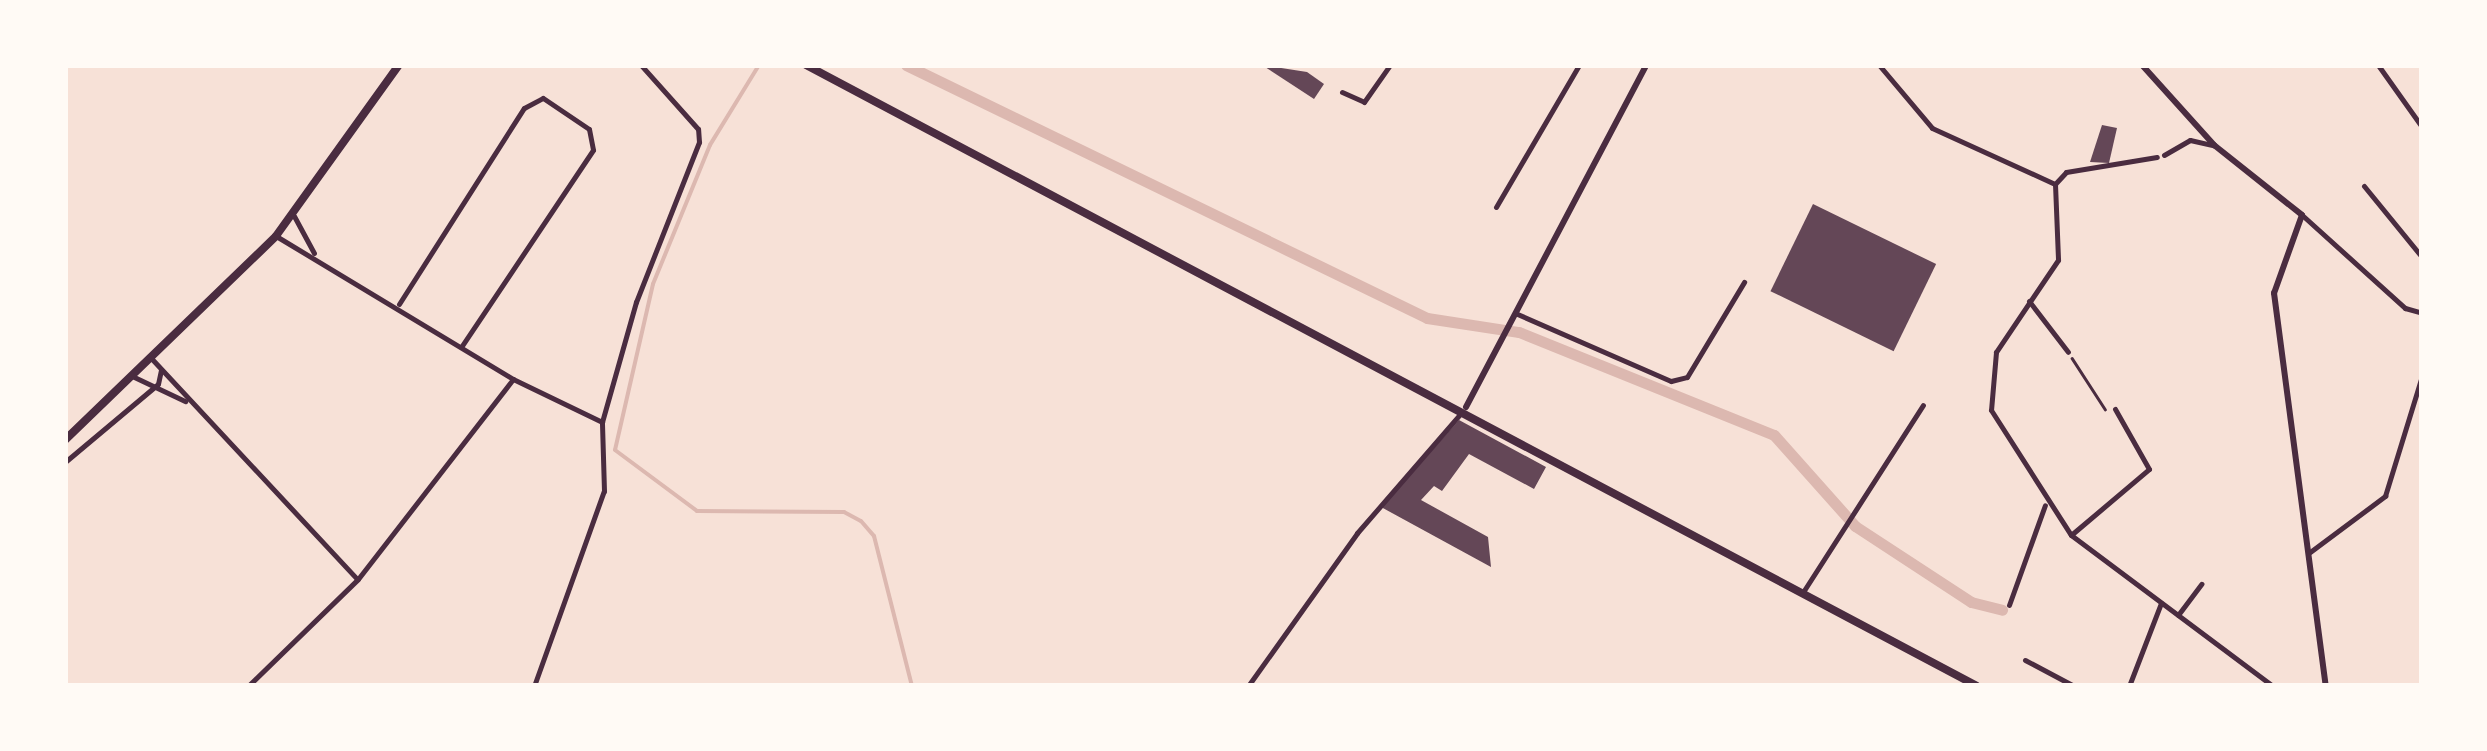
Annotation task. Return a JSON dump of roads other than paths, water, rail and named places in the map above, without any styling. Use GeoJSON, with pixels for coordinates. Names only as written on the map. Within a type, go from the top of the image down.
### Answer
{"type":"FeatureCollection","features":[{"type":"Feature","properties":{"kind":"main road"},"geometry":{"type":"LineString","coordinates":[[65,440],[294,216],[400,65]]}},
{"type":"Feature","properties":{"kind":"main road"},"geometry":{"type":"LineString","coordinates":[[806,65],[1466,407],[1801,594],[1977,686]]}},
{"type":"Feature","properties":{"kind":"street"},"geometry":{"type":"LineString","coordinates":[[534,686],[604,490],[602,422],[636,302],[698,142],[698,129],[641,65]]}},
{"type":"Feature","properties":{"kind":"street"},"geometry":{"type":"LineString","coordinates":[[1342,92],[1364,102],[1390,65]]}},
{"type":"Feature","properties":{"kind":"street"},"geometry":{"type":"LineString","coordinates":[[1496,207],[1579,65]]}},
{"type":"Feature","properties":{"kind":"street"},"geometry":{"type":"LineString","coordinates":[[1248,686],[1357,533],[1466,407],[1646,65]]}},
{"type":"Feature","properties":{"kind":"street"},"geometry":{"type":"LineString","coordinates":[[1879,65],[1932,128],[2055,184]]}},
{"type":"Feature","properties":{"kind":"street"},"geometry":{"type":"LineString","coordinates":[[2142,65],[2214,145],[2302,215],[2405,308],[2422,312]]}},
{"type":"Feature","properties":{"kind":"street"},"geometry":{"type":"LineString","coordinates":[[2378,65],[2422,126]]}},
{"type":"Feature","properties":{"kind":"street"},"geometry":{"type":"LineString","coordinates":[[399,304],[524,108],[544,98],[590,128],[593,150],[462,346]]}},
{"type":"Feature","properties":{"kind":"street"},"geometry":{"type":"LineString","coordinates":[[2214,145],[2190,140],[2161,156],[2066,172],[2055,184],[2062,244],[1996,352],[1988,392],[2045,505],[2071,535],[2273,686]]}},
{"type":"Feature","properties":{"kind":"street"},"geometry":{"type":"LineString","coordinates":[[2364,186],[2422,257]]}},
{"type":"Feature","properties":{"kind":"street"},"geometry":{"type":"LineString","coordinates":[[2302,215],[2274,292],[2326,686]]}},
{"type":"Feature","properties":{"kind":"street"},"geometry":{"type":"LineString","coordinates":[[294,216],[314,253]]}},
{"type":"Feature","properties":{"kind":"street"},"geometry":{"type":"LineString","coordinates":[[276,236],[314,253],[399,304],[514,379],[602,422]]}},
{"type":"Feature","properties":{"kind":"street"},"geometry":{"type":"LineString","coordinates":[[1513,317],[1671,381],[1687,377],[1744,282]]}},
{"type":"Feature","properties":{"kind":"street"},"geometry":{"type":"LineString","coordinates":[[2029,300],[2068,352]]}},
{"type":"Feature","properties":{"kind":"street"},"geometry":{"type":"LineString","coordinates":[[151,358],[358,580]]}},
{"type":"Feature","properties":{"kind":"street"},"geometry":{"type":"LineString","coordinates":[[65,462],[150,388],[160,368]]}},
{"type":"Feature","properties":{"kind":"street"},"geometry":{"type":"LineString","coordinates":[[132,376],[150,388],[188,402]]}},
{"type":"Feature","properties":{"kind":"street"},"geometry":{"type":"LineString","coordinates":[[2310,552],[2384,496],[2422,376]]}},
{"type":"Feature","properties":{"kind":"street"},"geometry":{"type":"LineString","coordinates":[[248,686],[358,580],[514,379]]}},
{"type":"Feature","properties":{"kind":"street"},"geometry":{"type":"LineString","coordinates":[[1801,594],[1844,520],[1923,404]]}},
{"type":"Feature","properties":{"kind":"street"},"geometry":{"type":"LineString","coordinates":[[2071,535],[2149,470],[2116,409]]}},
{"type":"Feature","properties":{"kind":"street"},"geometry":{"type":"LineString","coordinates":[[2009,604],[2045,505]]}},
{"type":"Feature","properties":{"kind":"street"},"geometry":{"type":"LineString","coordinates":[[2178,615],[2201,584]]}},
{"type":"Feature","properties":{"kind":"street"},"geometry":{"type":"LineString","coordinates":[[2129,686],[2161,603]]}},
{"type":"Feature","properties":{"kind":"street"},"geometry":{"type":"LineString","coordinates":[[2025,660],[2074,686]]}},
{"type":"Feature","properties":{"kind":"waterway"},"geometry":{"type":"LineString","coordinates":[[759,65],[710,145],[653,284],[615,450],[697,511],[844,512],[861,521],[874,536],[912,686]]}},
{"type":"Feature","properties":{"kind":"waterway"},"geometry":{"type":"LineString","coordinates":[[906,65],[1427,318],[1519,332],[1774,435],[1855,526],[1971,602],[2002,610]]}}]}
